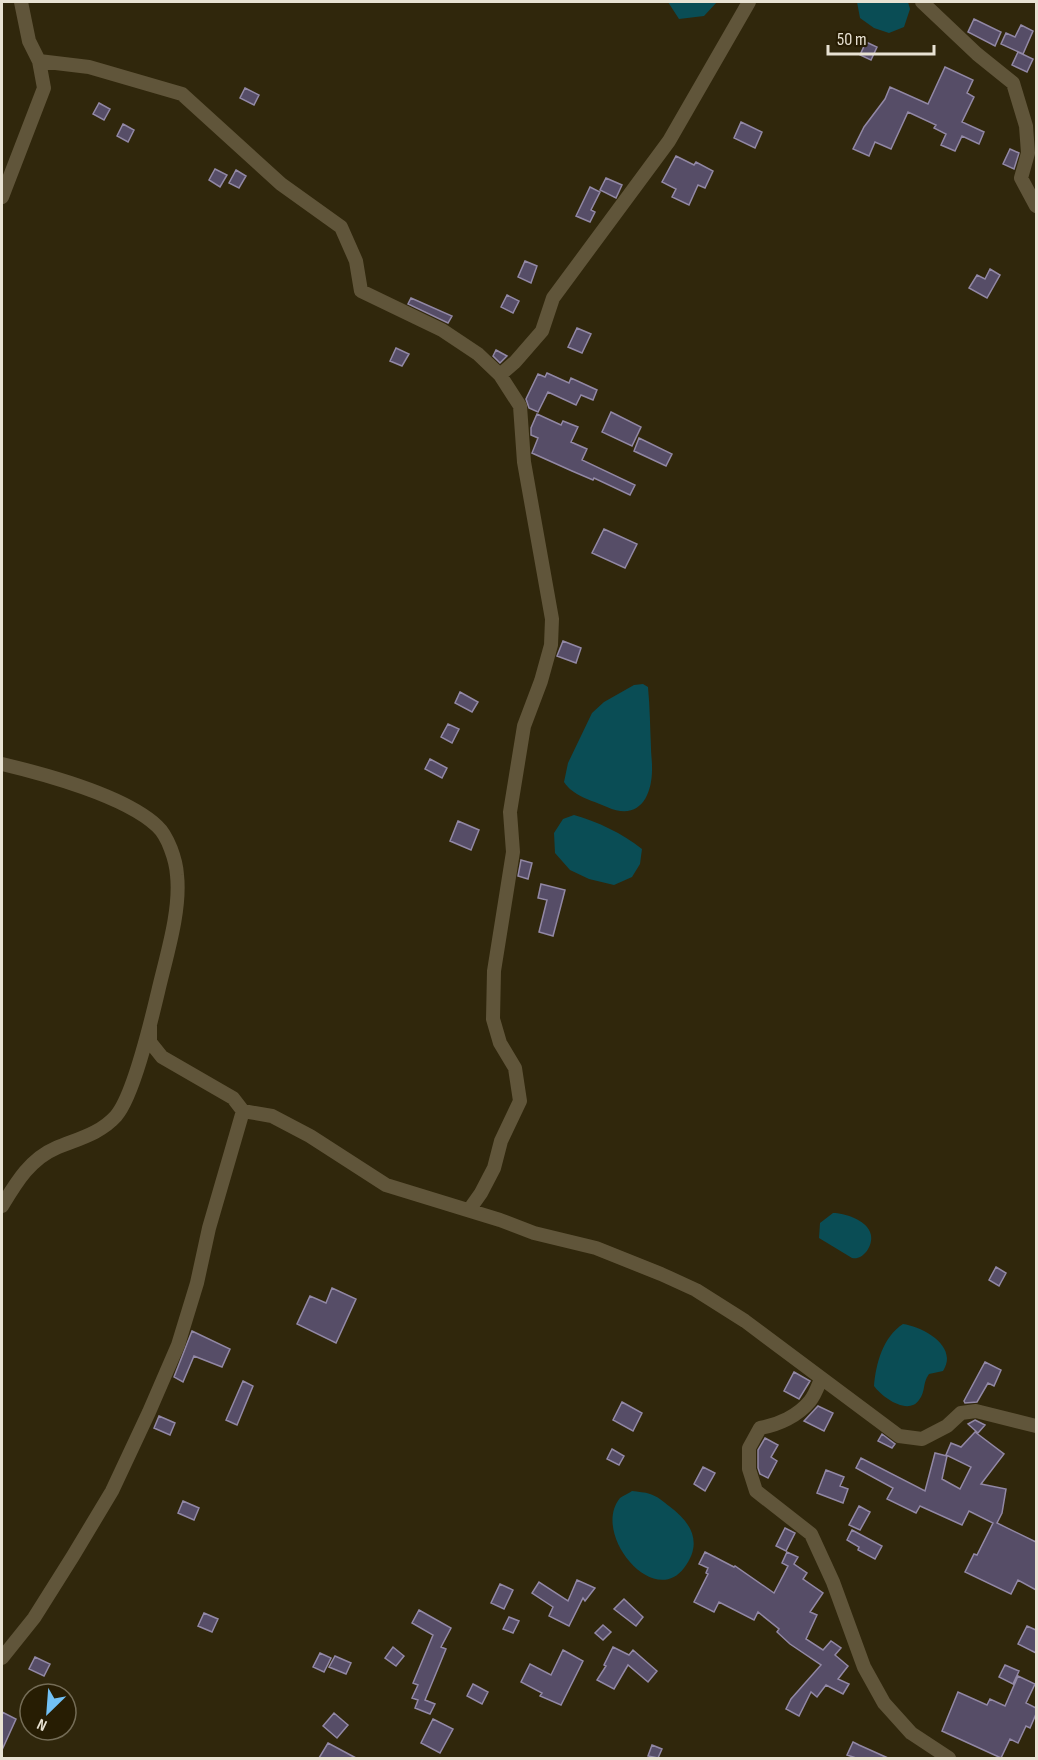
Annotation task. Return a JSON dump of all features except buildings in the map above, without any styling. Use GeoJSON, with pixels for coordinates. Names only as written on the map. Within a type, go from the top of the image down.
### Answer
{"type":"FeatureCollection","features":[{"type":"Feature","properties":{"kind":"street"},"geometry":{"type":"LineString","coordinates":[[2,197],[44,88],[39,61],[29,41],[21,2]]}},
{"type":"Feature","properties":{"kind":"street"},"geometry":{"type":"LineString","coordinates":[[500,375],[515,362],[542,331],[554,298],[669,141],[750,2]]}},
{"type":"Feature","properties":{"kind":"street"},"geometry":{"type":"LineString","coordinates":[[922,2],[976,54],[1013,83],[1026,126],[1028,153],[1021,178],[1036,206]]}},
{"type":"Feature","properties":{"kind":"street"},"geometry":{"type":"LineString","coordinates":[[39,61],[89,67],[182,94],[281,184],[341,227],[356,261],[361,291],[442,330],[478,354],[500,375],[520,406],[524,462],[552,619],[550,645],[541,681],[525,726],[510,812],[513,852],[494,971],[493,1020],[500,1042],[515,1068],[520,1101],[501,1141],[494,1168],[469,1210]]}},
{"type":"Feature","properties":{"kind":"street"},"geometry":{"type":"LineString","coordinates":[[2,764],[102,794],[132,808],[158,826],[172,851],[177,876],[176,905],[150,1024],[130,1086],[116,1115],[105,1126],[81,1140],[54,1148],[39,1159],[22,1173],[2,1206]]}},
{"type":"Feature","properties":{"kind":"street"},"geometry":{"type":"LineString","coordinates":[[150,1024],[150,1042],[162,1056],[233,1098],[243,1111],[272,1116],[310,1136],[386,1185],[469,1210],[534,1233],[596,1248],[696,1290],[745,1321],[899,1436],[922,1439],[947,1426],[962,1413],[976,1411],[1036,1426]]}},
{"type":"Feature","properties":{"kind":"street"},"geometry":{"type":"LineString","coordinates":[[2,1658],[34,1618],[84,1538],[112,1491],[149,1412],[182,1335],[198,1283],[209,1227],[243,1111]]}},
{"type":"Feature","properties":{"kind":"street"},"geometry":{"type":"LineString","coordinates":[[821,1379],[811,1400],[796,1414],[776,1425],[760,1428],[749,1448],[749,1469],[756,1491],[811,1534],[833,1582],[864,1667],[884,1703],[911,1733],[949,1758]]}},
{"type":"Feature","properties":{"kind":"water"},"geometry":{"type":"Polygon","coordinates":[[[668,2],[717,2],[704,16],[679,19],[668,2]]]}},
{"type":"Feature","properties":{"kind":"water"},"geometry":{"type":"Polygon","coordinates":[[[857,2],[908,2],[910,9],[904,27],[889,33],[874,28],[860,18],[857,2]]]}},
{"type":"Feature","properties":{"kind":"water"},"geometry":{"type":"Polygon","coordinates":[[[643,684],[648,687],[649,695],[652,777],[647,796],[642,803],[628,811],[618,811],[577,794],[564,782],[568,763],[592,713],[604,702],[634,685],[643,684]]]}},
{"type":"Feature","properties":{"kind":"water"},"geometry":{"type":"Polygon","coordinates":[[[574,815],[610,829],[642,849],[640,864],[632,877],[614,885],[589,879],[570,870],[555,853],[554,833],[563,819],[574,815]]]}},
{"type":"Feature","properties":{"kind":"water"},"geometry":{"type":"Polygon","coordinates":[[[833,1213],[854,1218],[868,1228],[871,1236],[870,1246],[861,1257],[852,1258],[819,1238],[820,1223],[833,1213]]]}},
{"type":"Feature","properties":{"kind":"water"},"geometry":{"type":"Polygon","coordinates":[[[903,1324],[920,1329],[936,1339],[943,1346],[947,1362],[943,1371],[929,1374],[921,1397],[908,1406],[895,1403],[874,1386],[882,1351],[890,1336],[903,1324]]]}},
{"type":"Feature","properties":{"kind":"water"},"geometry":{"type":"Polygon","coordinates":[[[632,1491],[648,1493],[660,1499],[689,1526],[694,1542],[690,1559],[684,1568],[671,1578],[657,1579],[642,1573],[630,1562],[619,1546],[613,1529],[613,1513],[620,1498],[632,1491]]]}}]}
